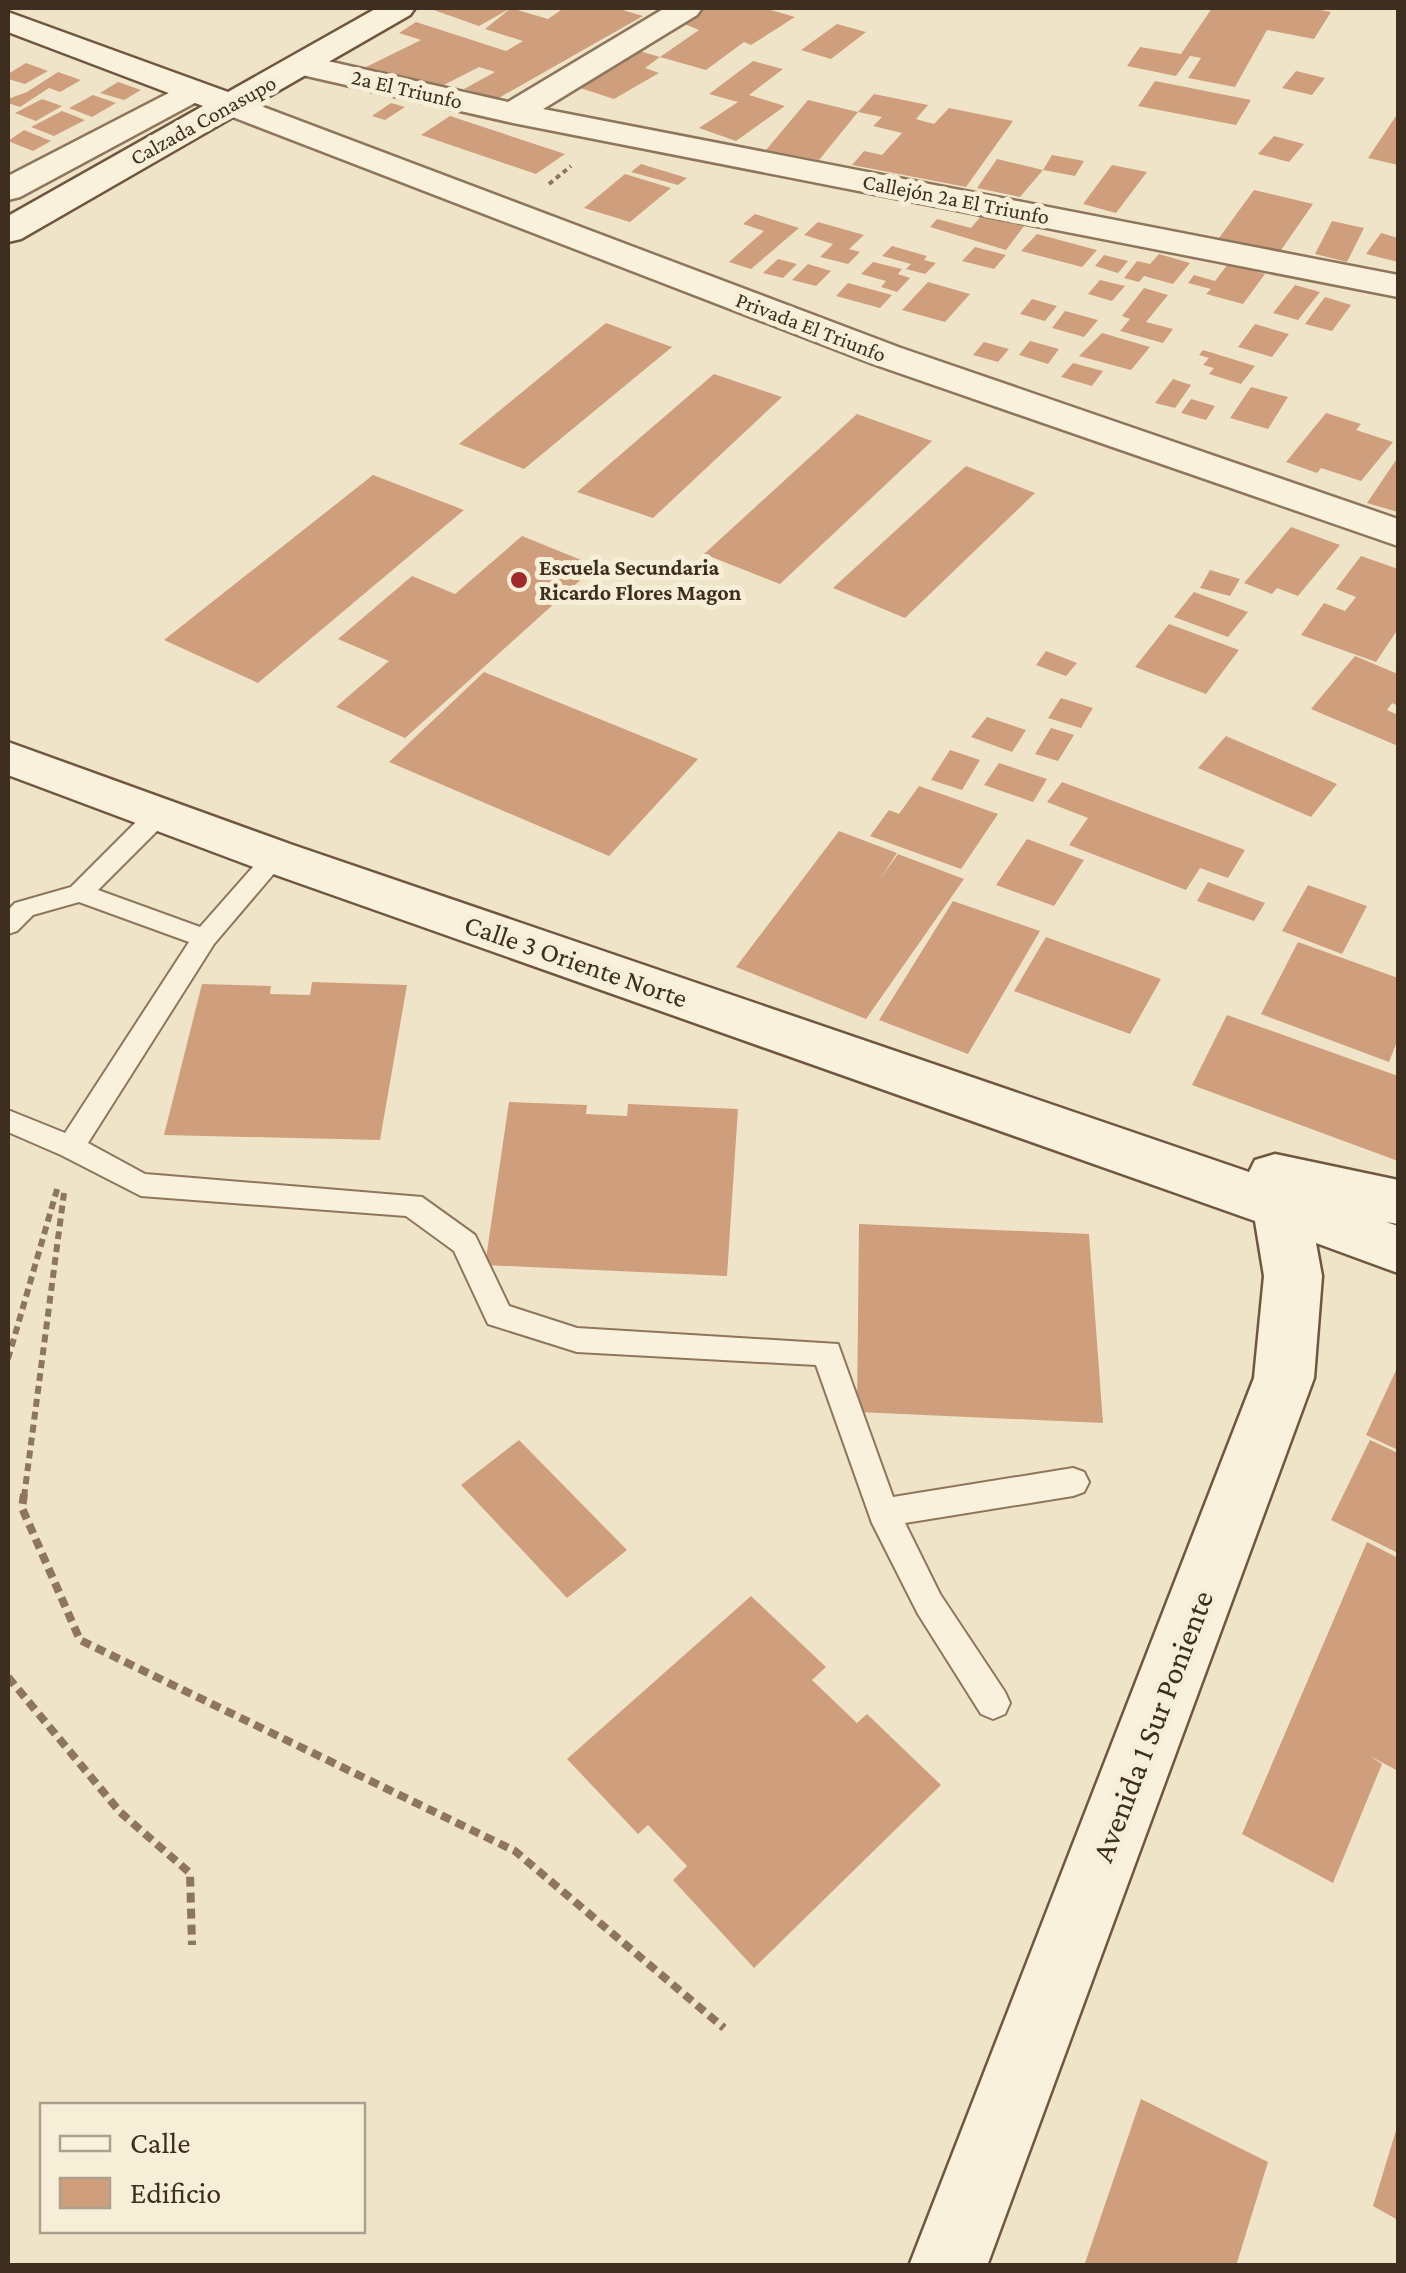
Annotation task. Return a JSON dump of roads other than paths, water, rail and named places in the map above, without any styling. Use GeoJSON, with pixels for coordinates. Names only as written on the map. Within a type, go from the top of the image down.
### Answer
{"type":"FeatureCollection","features":[{"type":"Feature","properties":{"kind":"street","name":"Calzada Conasupo"},"geometry":{"type":"LineString","coordinates":[[8,231],[399,8]]}},
{"type":"Feature","properties":{"kind":"street"},"geometry":{"type":"LineString","coordinates":[[514,113],[686,8]]}},
{"type":"Feature","properties":{"kind":"street","name":"Privada El Triunfo"},"geometry":{"type":"LineString","coordinates":[[8,21],[887,356],[1398,533]]}},
{"type":"Feature","properties":{"kind":"street","name":"2a El Triunfo"},"geometry":{"type":"LineString","coordinates":[[301,65],[514,113]]}},
{"type":"Feature","properties":{"kind":"street"},"geometry":{"type":"LineString","coordinates":[[8,190],[192,91]]}},
{"type":"Feature","properties":{"kind":"street","name":"Callejón 2a El Triunfo"},"geometry":{"type":"LineString","coordinates":[[514,113],[1398,286]]}},
{"type":"Feature","properties":{"kind":"street","name":"Calle 3 Oriente Norte"},"geometry":{"type":"LineString","coordinates":[[8,758],[276,856],[1147,1158],[1277,1191],[1398,1202]]}},
{"type":"Feature","properties":{"kind":"street","name":"Calle 3 Oriente Norte"},"geometry":{"type":"LineString","coordinates":[[1277,1191],[1398,1250]]}},
{"type":"Feature","properties":{"kind":"street","name":"Avenida 1 Sur Poniente"},"geometry":{"type":"LineString","coordinates":[[948,2266],[1284,1378],[1293,1276],[1277,1191]]}},
{"type":"Feature","properties":{"kind":"lane"},"geometry":{"type":"LineString","coordinates":[[8,925],[24,909],[80,893],[160,813]]}},
{"type":"Feature","properties":{"kind":"lane"},"geometry":{"type":"LineString","coordinates":[[70,1147],[205,938],[276,856]]}},
{"type":"Feature","properties":{"kind":"lane"},"geometry":{"type":"LineString","coordinates":[[80,893],[205,938]]}},
{"type":"Feature","properties":{"kind":"lane"},"geometry":{"type":"LineString","coordinates":[[8,1121],[70,1147],[141,1186],[412,1205],[464,1243],[498,1315],[577,1340],[827,1353],[882,1513],[929,1604],[993,1703]]}},
{"type":"Feature","properties":{"kind":"lane"},"geometry":{"type":"LineString","coordinates":[[882,1513],[1073,1482]]}},
{"type":"Feature","properties":{"kind":"place","name":"Escuela Secundaria Ricardo Flores Magon"},"geometry":{"type":"Point","coordinates":[519,580]}}]}
